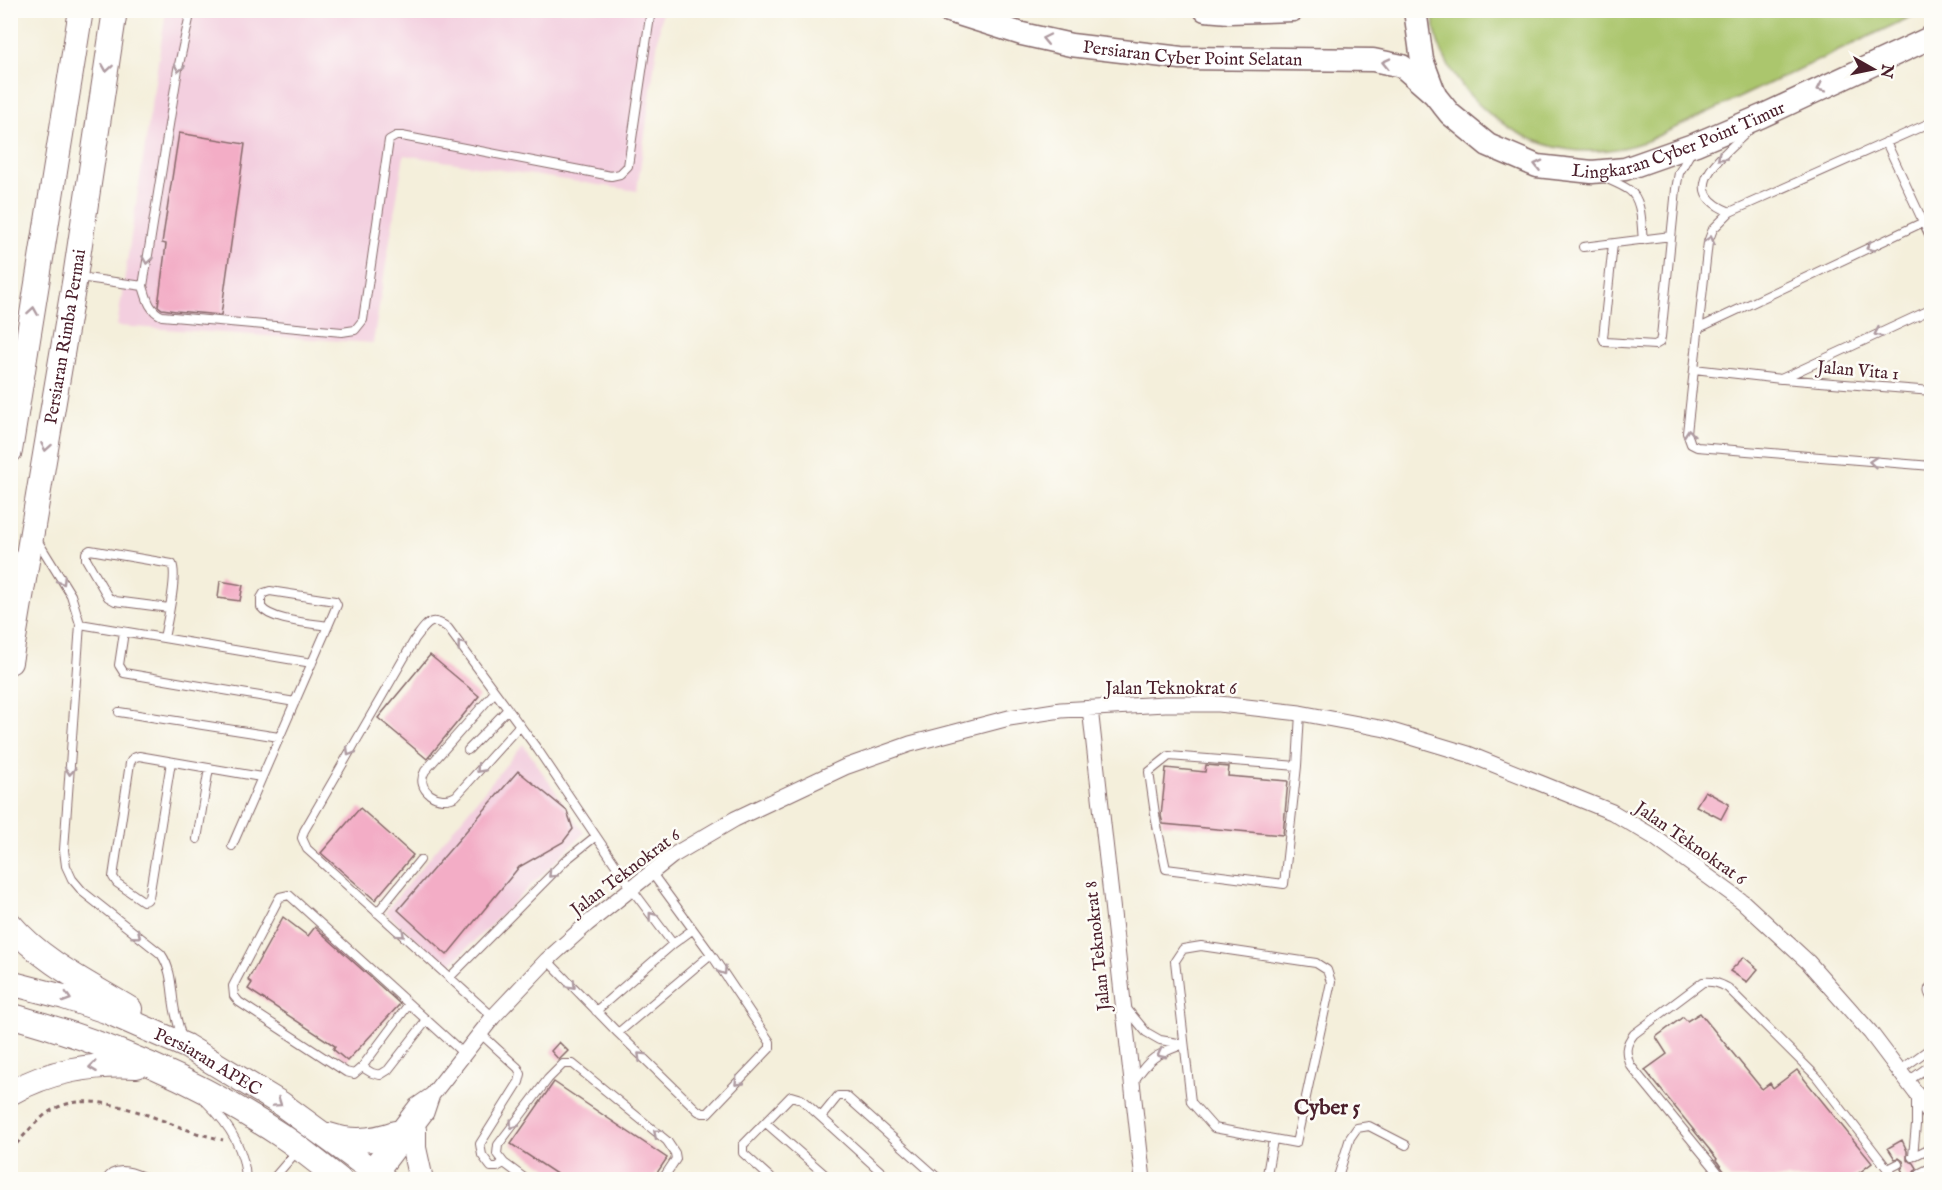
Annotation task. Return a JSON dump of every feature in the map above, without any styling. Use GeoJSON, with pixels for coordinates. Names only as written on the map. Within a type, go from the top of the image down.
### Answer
{"type":"FeatureCollection","features":[{"type":"Feature","properties":{"kind":"main road","name":"Persiaran Rimba Permai"},"geometry":{"type":"LineString","coordinates":[[10,451],[81,10]]}},
{"type":"Feature","properties":{"kind":"main road","name":"Persiaran Rimba Permai"},"geometry":{"type":"LineString","coordinates":[[10,662],[75,277],[115,10]]}},
{"type":"Feature","properties":{"kind":"main road","name":"Persiaran Cyber Point Selatan"},"geometry":{"type":"LineString","coordinates":[[946,10],[1022,34],[1071,45],[1181,58],[1373,60],[1402,66],[1434,94]]}},
{"type":"Feature","properties":{"kind":"main road"},"geometry":{"type":"LineString","coordinates":[[1205,10],[1293,10]]}},
{"type":"Feature","properties":{"kind":"main road"},"geometry":{"type":"LineString","coordinates":[[1414,10],[1422,60],[1434,94]]}},
{"type":"Feature","properties":{"kind":"main road","name":"Lingkaran Cyber Point Timur"},"geometry":{"type":"LineString","coordinates":[[1434,94],[1450,114],[1488,145],[1537,166],[1592,172],[1625,169],[1696,144],[1762,116],[1932,37]]}},
{"type":"Feature","properties":{"kind":"main road"},"geometry":{"type":"LineString","coordinates":[[10,924],[22,938],[62,967],[183,1041],[222,1069]]}},
{"type":"Feature","properties":{"kind":"main road","name":"Persiaran APEC"},"geometry":{"type":"LineString","coordinates":[[10,983],[106,1011],[186,1046],[280,1103],[374,1176]]}},
{"type":"Feature","properties":{"kind":"main road","name":"Persiaran APEC"},"geometry":{"type":"LineString","coordinates":[[10,1015],[78,1036],[177,1078],[257,1121],[340,1179]]}},
{"type":"Feature","properties":{"kind":"main road"},"geometry":{"type":"LineString","coordinates":[[10,1092],[28,1082],[78,1069],[114,1064],[151,1067]]}},
{"type":"Feature","properties":{"kind":"main road"},"geometry":{"type":"LineString","coordinates":[[316,1130],[343,1139],[356,1140],[381,1138],[405,1131],[414,1148],[421,1179]]}},
{"type":"Feature","properties":{"kind":"street","name":"Jalan Teknokrat 6"},"geometry":{"type":"LineString","coordinates":[[374,1176],[405,1131],[426,1113],[432,1095],[493,1017],[547,960],[587,924],[672,856],[735,819],[845,767],[910,744],[1009,718],[1061,710],[1165,704],[1219,704],[1300,713],[1385,729],[1468,754],[1612,812],[1654,837],[1743,902],[1808,962],[1870,1032],[1932,1118]]}},
{"type":"Feature","properties":{"kind":"street","name":"Jalan Teknokrat 8"},"geometry":{"type":"LineString","coordinates":[[1090,708],[1143,1179]]}},
{"type":"Feature","properties":{"kind":"lane"},"geometry":{"type":"LineString","coordinates":[[191,10],[178,69],[143,285],[148,303],[162,316],[342,332],[355,330],[363,320],[389,141],[396,136],[402,136],[611,176],[620,174],[628,166],[651,10]]}},
{"type":"Feature","properties":{"kind":"lane"},"geometry":{"type":"LineString","coordinates":[[1730,212],[1710,201],[1706,195],[1705,179],[1713,165],[1762,116]]}},
{"type":"Feature","properties":{"kind":"lane"},"geometry":{"type":"LineString","coordinates":[[1932,122],[1730,212],[1713,229],[1708,242],[1687,433],[1691,444],[1697,447],[1932,466]]}},
{"type":"Feature","properties":{"kind":"lane"},"geometry":{"type":"LineString","coordinates":[[1886,142],[1932,242]]}},
{"type":"Feature","properties":{"kind":"lane"},"geometry":{"type":"LineString","coordinates":[[1613,244],[1605,342],[1655,345],[1661,337],[1673,202],[1679,173],[1696,144]]}},
{"type":"Feature","properties":{"kind":"lane"},"geometry":{"type":"LineString","coordinates":[[1592,172],[1630,190],[1639,209],[1643,240]]}},
{"type":"Feature","properties":{"kind":"lane"},"geometry":{"type":"LineString","coordinates":[[1699,328],[1932,218]]}},
{"type":"Feature","properties":{"kind":"lane"},"geometry":{"type":"LineString","coordinates":[[1583,247],[1671,236]]}},
{"type":"Feature","properties":{"kind":"lane"},"geometry":{"type":"LineString","coordinates":[[75,277],[143,285]]}},
{"type":"Feature","properties":{"kind":"lane"},"geometry":{"type":"LineString","coordinates":[[1781,379],[1932,309]]}},
{"type":"Feature","properties":{"kind":"lane","name":"Jalan Vita 1"},"geometry":{"type":"LineString","coordinates":[[1694,369],[1781,379],[1932,391]]}},
{"type":"Feature","properties":{"kind":"lane"},"geometry":{"type":"LineString","coordinates":[[32,531],[71,595],[80,624],[64,850],[66,866],[72,879],[83,892],[161,954],[166,961],[183,1041]]}},
{"type":"Feature","properties":{"kind":"lane"},"geometry":{"type":"LineString","coordinates":[[164,638],[169,608],[175,570],[172,564],[90,550],[86,553],[91,569],[108,597],[115,601],[169,608]]}},
{"type":"Feature","properties":{"kind":"lane"},"geometry":{"type":"LineString","coordinates":[[232,846],[338,605],[334,601],[270,591],[264,593],[261,598],[261,607],[273,616],[328,626]]}},
{"type":"Feature","properties":{"kind":"lane"},"geometry":{"type":"LineString","coordinates":[[493,1017],[307,849],[302,838],[415,639],[426,624],[434,621],[448,628],[520,725],[631,888],[673,944]]}},
{"type":"Feature","properties":{"kind":"lane"},"geometry":{"type":"LineString","coordinates":[[80,624],[312,663]]}},
{"type":"Feature","properties":{"kind":"lane"},"geometry":{"type":"LineString","coordinates":[[124,632],[119,665],[124,673],[294,702]]}},
{"type":"Feature","properties":{"kind":"lane"},"geometry":{"type":"LineString","coordinates":[[495,693],[425,771],[421,783],[427,793],[445,800],[456,796],[520,725]]}},
{"type":"Feature","properties":{"kind":"lane"},"geometry":{"type":"LineString","coordinates":[[468,750],[508,709]]}},
{"type":"Feature","properties":{"kind":"lane"},"geometry":{"type":"LineString","coordinates":[[119,712],[279,737]]}},
{"type":"Feature","properties":{"kind":"lane"},"geometry":{"type":"LineString","coordinates":[[1297,766],[1169,756],[1149,772],[1166,869],[1284,884],[1297,766],[1300,713]]}},
{"type":"Feature","properties":{"kind":"lane"},"geometry":{"type":"LineString","coordinates":[[171,762],[149,897],[143,901],[117,883],[113,876],[130,763],[133,758],[139,756],[261,777]]}},
{"type":"Feature","properties":{"kind":"lane"},"geometry":{"type":"LineString","coordinates":[[197,839],[209,768]]}},
{"type":"Feature","properties":{"kind":"lane"},"geometry":{"type":"LineString","coordinates":[[449,978],[566,860],[596,836]]}},
{"type":"Feature","properties":{"kind":"lane"},"geometry":{"type":"LineString","coordinates":[[377,913],[420,860]]}},
{"type":"Feature","properties":{"kind":"lane"},"geometry":{"type":"LineString","coordinates":[[547,960],[698,1111],[708,1113],[770,1048],[770,1042],[711,954],[651,872]]}},
{"type":"Feature","properties":{"kind":"lane"},"geometry":{"type":"LineString","coordinates":[[409,1004],[362,1067],[354,1074],[346,1072],[239,1002],[234,996],[233,986],[280,897],[289,895],[463,1053]]}},
{"type":"Feature","properties":{"kind":"lane"},"geometry":{"type":"LineString","coordinates":[[596,1011],[692,930]]}},
{"type":"Feature","properties":{"kind":"lane"},"geometry":{"type":"LineString","coordinates":[[1201,946],[1316,963],[1328,970],[1332,982],[1296,1143],[1273,1140],[1214,1128],[1191,1102],[1175,961],[1183,949],[1201,946]]}},
{"type":"Feature","properties":{"kind":"lane"},"geometry":{"type":"LineString","coordinates":[[618,1033],[711,954]]}},
{"type":"Feature","properties":{"kind":"lane"},"geometry":{"type":"LineString","coordinates":[[1718,1171],[1630,1065],[1626,1050],[1627,1042],[1634,1034],[1702,982],[1719,983],[1728,988],[1804,1062],[1896,1179]]}},
{"type":"Feature","properties":{"kind":"lane"},"geometry":{"type":"LineString","coordinates":[[1932,985],[1928,988],[1932,999]]}},
{"type":"Feature","properties":{"kind":"lane"},"geometry":{"type":"LineString","coordinates":[[1124,1006],[1146,1032],[1160,1040],[1184,1044]]}},
{"type":"Feature","properties":{"kind":"lane"},"geometry":{"type":"LineString","coordinates":[[362,1067],[380,1075],[388,1070],[427,1020]]}},
{"type":"Feature","properties":{"kind":"lane"},"geometry":{"type":"LineString","coordinates":[[480,1033],[518,1068],[520,1074],[519,1082],[480,1144],[482,1155],[491,1167],[504,1164]]}},
{"type":"Feature","properties":{"kind":"lane"},"geometry":{"type":"LineString","coordinates":[[1132,1084],[1147,1062],[1184,1044]]}},
{"type":"Feature","properties":{"kind":"lane"},"geometry":{"type":"LineString","coordinates":[[1907,1082],[1932,1047]]}},
{"type":"Feature","properties":{"kind":"lane"},"geometry":{"type":"LineString","coordinates":[[528,1179],[504,1164],[497,1154],[498,1144],[548,1079],[563,1064],[573,1064],[667,1141],[676,1159],[662,1179]]}},
{"type":"Feature","properties":{"kind":"lane"},"geometry":{"type":"LineString","coordinates":[[1907,1082],[1932,1064]]}},
{"type":"Feature","properties":{"kind":"lane"},"geometry":{"type":"LineString","coordinates":[[177,1078],[216,1111],[242,1150],[246,1179]]}},
{"type":"Feature","properties":{"kind":"lane"},"geometry":{"type":"LineString","coordinates":[[1907,1082],[1917,1113],[1912,1157],[1932,1147]]}},
{"type":"Feature","properties":{"kind":"lane"},"geometry":{"type":"LineString","coordinates":[[773,1179],[743,1153],[743,1145],[791,1096],[801,1099],[890,1179]]}},
{"type":"Feature","properties":{"kind":"lane"},"geometry":{"type":"LineString","coordinates":[[821,1117],[838,1096],[846,1096],[935,1178]]}},
{"type":"Feature","properties":{"kind":"lane"},"geometry":{"type":"LineString","coordinates":[[766,1123],[831,1179]]}},
{"type":"Feature","properties":{"kind":"lane"},"geometry":{"type":"LineString","coordinates":[[1337,1179],[1350,1138],[1357,1128],[1370,1125],[1406,1145]]}},
{"type":"Feature","properties":{"kind":"lane"},"geometry":{"type":"LineString","coordinates":[[1266,1179],[1273,1140]]}},
{"type":"Feature","properties":{"kind":"lane"},"geometry":{"type":"LineString","coordinates":[[272,1179],[299,1149]]}},
{"type":"Feature","properties":{"kind":"lane"},"geometry":{"type":"LineString","coordinates":[[1888,1169],[1898,1164]]}},
{"type":"Feature","properties":{"kind":"lane"},"geometry":{"type":"LineString","coordinates":[[1925,1173],[1932,1167]]}},
{"type":"Feature","properties":{"kind":"lane"},"geometry":{"type":"LineString","coordinates":[[106,1179],[112,1173],[128,1172],[150,1179]]}},
{"type":"Feature","properties":{"kind":"path"},"geometry":{"type":"LineString","coordinates":[[10,1150],[46,1114],[72,1102],[112,1105],[239,1145]]}},
{"type":"Feature","properties":{"kind":"shaded area"},"geometry":{"type":"Polygon","coordinates":[[[166,11],[662,11],[637,191],[404,155],[373,343],[117,326],[166,11]]]}},
{"type":"Feature","properties":{"kind":"shaded area"},"geometry":{"type":"Polygon","coordinates":[[[523,744],[584,833],[448,967],[385,912],[523,744]]]}},
{"type":"Feature","properties":{"kind":"green space"},"geometry":{"type":"Polygon","coordinates":[[[1431,10],[1923,11],[1647,141],[1620,148],[1593,151],[1544,144],[1520,134],[1479,105],[1448,65],[1438,42],[1431,10]]]}},
{"type":"Feature","properties":{"kind":"building"},"geometry":{"type":"Polygon","coordinates":[[[179,133],[245,144],[221,315],[162,309],[158,306],[166,244],[162,243],[179,133]]]}},
{"type":"Feature","properties":{"kind":"building"},"geometry":{"type":"Polygon","coordinates":[[[220,581],[243,585],[240,601],[218,598],[220,581]]]}},
{"type":"Feature","properties":{"kind":"building"},"geometry":{"type":"Polygon","coordinates":[[[430,655],[479,696],[427,759],[378,718],[430,655]]]}},
{"type":"Feature","properties":{"kind":"building"},"geometry":{"type":"Polygon","coordinates":[[[1206,765],[1229,767],[1228,776],[1288,781],[1283,835],[1163,824],[1161,816],[1166,768],[1205,772],[1206,765]]]}},
{"type":"Feature","properties":{"kind":"building"},"geometry":{"type":"Polygon","coordinates":[[[518,771],[567,811],[573,829],[563,842],[519,867],[447,955],[398,910],[518,771]]]}},
{"type":"Feature","properties":{"kind":"building"},"geometry":{"type":"Polygon","coordinates":[[[1705,791],[1729,804],[1721,819],[1696,806],[1705,791]]]}},
{"type":"Feature","properties":{"kind":"building"},"geometry":{"type":"Polygon","coordinates":[[[360,808],[413,855],[375,900],[321,853],[360,808]]]}},
{"type":"Feature","properties":{"kind":"building"},"geometry":{"type":"Polygon","coordinates":[[[283,917],[308,936],[315,927],[400,1004],[347,1061],[333,1049],[335,1046],[248,989],[252,983],[248,980],[283,917]]]}},
{"type":"Feature","properties":{"kind":"building"},"geometry":{"type":"Polygon","coordinates":[[[1744,957],[1758,969],[1747,982],[1730,971],[1744,957]]]}},
{"type":"Feature","properties":{"kind":"building"},"geometry":{"type":"Polygon","coordinates":[[[1700,1013],[1762,1089],[1770,1083],[1773,1088],[1797,1070],[1872,1163],[1851,1179],[1730,1179],[1717,1159],[1645,1070],[1667,1054],[1656,1037],[1683,1017],[1687,1021],[1700,1013]]]}},
{"type":"Feature","properties":{"kind":"building"},"geometry":{"type":"Polygon","coordinates":[[[559,1042],[568,1051],[559,1060],[551,1051],[559,1042]]]}},
{"type":"Feature","properties":{"kind":"building"},"geometry":{"type":"Polygon","coordinates":[[[554,1082],[667,1158],[653,1179],[564,1179],[511,1144],[554,1082]]]}},
{"type":"Feature","properties":{"kind":"building"},"geometry":{"type":"Polygon","coordinates":[[[1902,1140],[1907,1151],[1907,1160],[1914,1163],[1917,1168],[1914,1172],[1915,1176],[1924,1179],[1907,1179],[1901,1169],[1904,1165],[1903,1161],[1899,1158],[1895,1159],[1888,1148],[1902,1140]]]}},
{"type":"Feature","properties":{"kind":"district","name":"Cyber 5"},"geometry":{"type":"Point","coordinates":[1327,1107]}}]}
